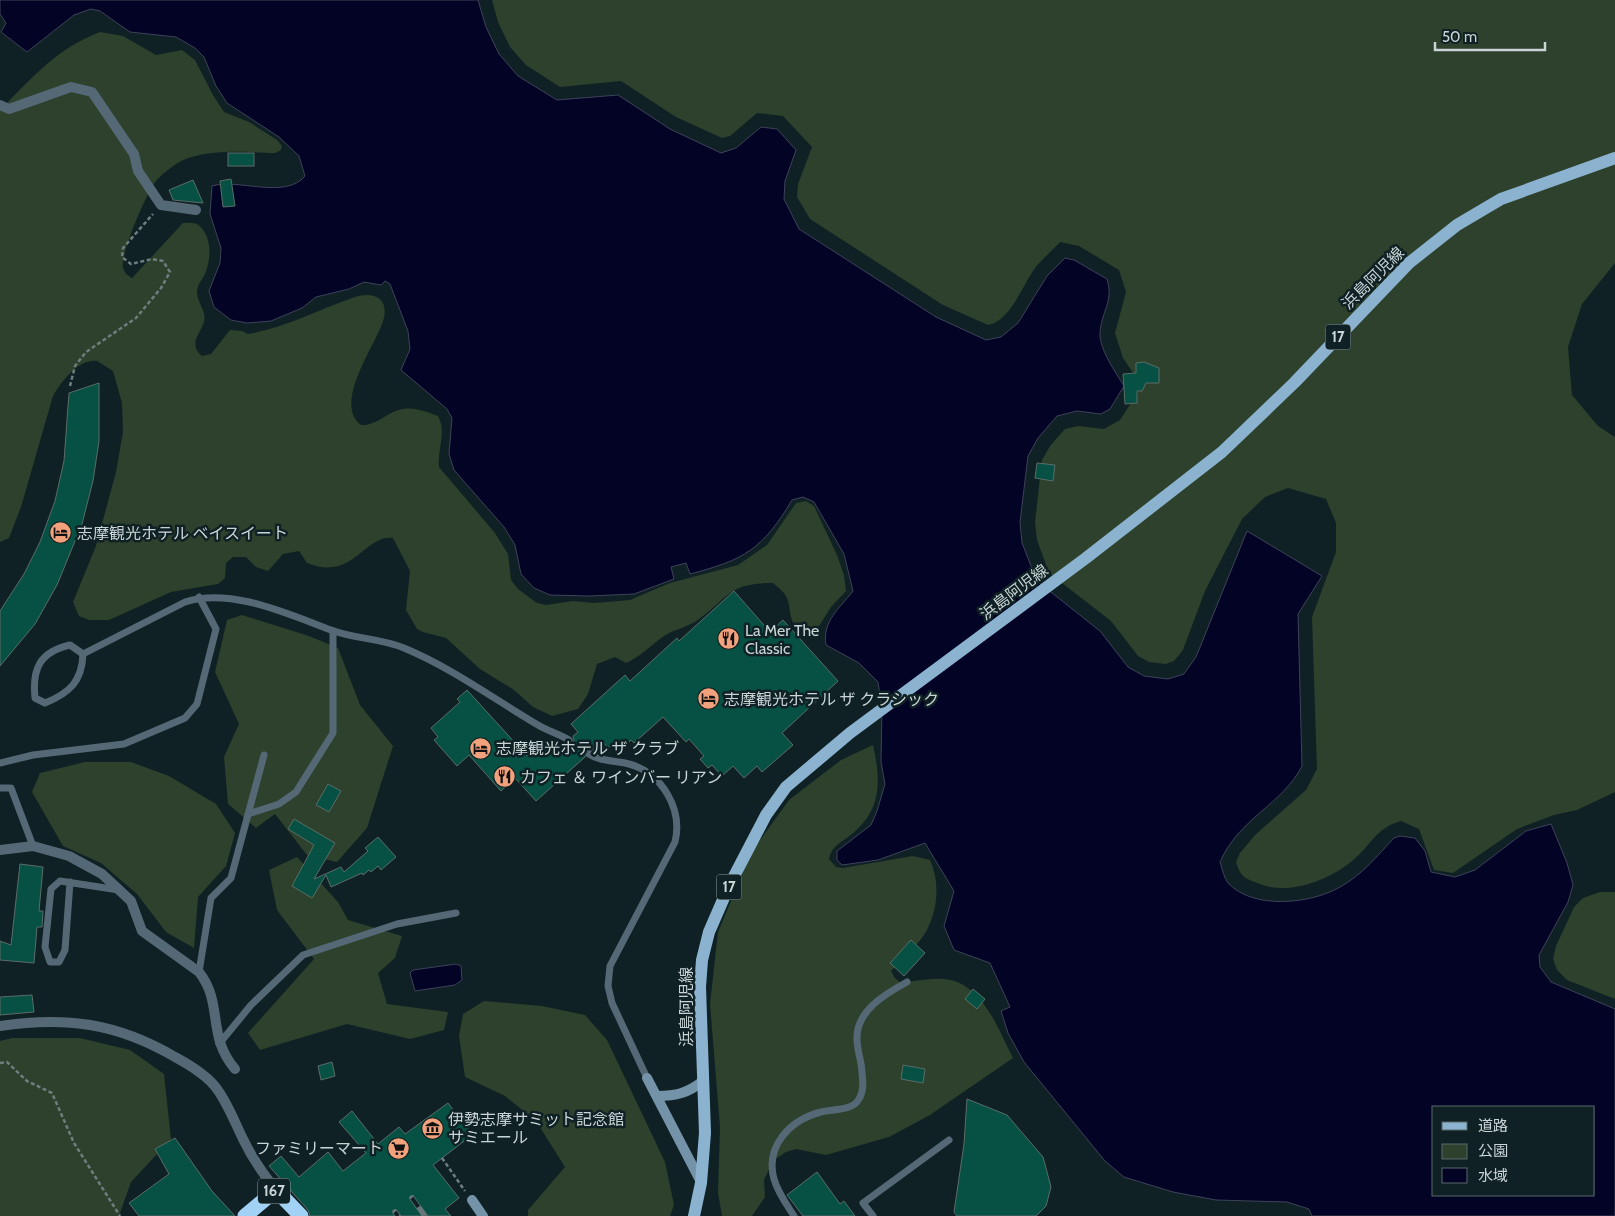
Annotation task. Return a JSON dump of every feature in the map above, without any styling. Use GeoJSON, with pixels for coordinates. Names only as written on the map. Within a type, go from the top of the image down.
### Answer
{"type":"FeatureCollection","features":[{"type":"Feature","properties":{"kind":"highway","name":"167"},"geometry":{"type":"LineString","coordinates":[[245,1216],[276,1190],[301,1216]]}},
{"type":"Feature","properties":{"kind":"main road","name":"浜島阿児線"},"geometry":{"type":"LineString","coordinates":[[694,1216],[701,1183],[706,1133],[700,987],[702,960],[709,932],[729,886],[766,815],[786,787],[850,733],[1086,558],[1222,452],[1294,383],[1409,262],[1457,224],[1501,199],[1615,158]]}},
{"type":"Feature","properties":{"kind":"street"},"geometry":{"type":"LineString","coordinates":[[0,105],[9,110],[71,87],[92,92],[134,154],[138,171],[161,205],[196,210]]}},
{"type":"Feature","properties":{"kind":"street"},"geometry":{"type":"LineString","coordinates":[[0,850],[33,846],[69,856],[102,874],[120,890],[131,901],[142,931],[199,972],[212,995],[215,1028],[219,1044],[225,1058],[235,1069]]}},
{"type":"Feature","properties":{"kind":"street"},"geometry":{"type":"LineString","coordinates":[[0,1026],[34,1021],[87,1023],[118,1031],[155,1045],[192,1067],[217,1088],[254,1160],[276,1190]]}},
{"type":"Feature","properties":{"kind":"street"},"geometry":{"type":"LineString","coordinates":[[647,1078],[701,1183]]}},
{"type":"Feature","properties":{"kind":"street"},"geometry":{"type":"LineString","coordinates":[[657,1096],[674,1096],[691,1090],[703,1081]]}},
{"type":"Feature","properties":{"kind":"street"},"geometry":{"type":"LineString","coordinates":[[472,1200],[483,1216]]}},
{"type":"Feature","properties":{"kind":"lane"},"geometry":{"type":"LineString","coordinates":[[83,654],[185,602],[200,597],[221,596],[294,615],[333,631],[377,638],[404,648],[467,679],[540,726],[569,740]]}},
{"type":"Feature","properties":{"kind":"lane"},"geometry":{"type":"LineString","coordinates":[[0,763],[33,755],[124,744],[185,718],[197,704],[216,629],[200,597]]}},
{"type":"Feature","properties":{"kind":"lane"},"geometry":{"type":"LineString","coordinates":[[248,814],[279,804],[296,792],[333,733],[333,631]]}},
{"type":"Feature","properties":{"kind":"lane"},"geometry":{"type":"LineString","coordinates":[[70,645],[83,654],[83,671],[72,687],[58,698],[45,703],[35,698],[33,680],[38,665],[52,649],[70,645]]}},
{"type":"Feature","properties":{"kind":"lane"},"geometry":{"type":"LineString","coordinates":[[588,754],[598,760],[631,764],[648,772],[670,799],[678,819],[675,842],[610,966],[608,986],[612,1003],[647,1078]]}},
{"type":"Feature","properties":{"kind":"lane"},"geometry":{"type":"LineString","coordinates":[[199,972],[211,898],[231,878],[264,755]]}},
{"type":"Feature","properties":{"kind":"lane"},"geometry":{"type":"LineString","coordinates":[[0,788],[10,788],[33,846]]}},
{"type":"Feature","properties":{"kind":"lane"},"geometry":{"type":"LineString","coordinates":[[70,882],[65,950],[59,962],[50,962],[45,947],[51,889],[60,881],[70,882],[120,890]]}},
{"type":"Feature","properties":{"kind":"lane"},"geometry":{"type":"LineString","coordinates":[[219,1044],[251,1005],[303,955],[397,924],[456,913]]}},
{"type":"Feature","properties":{"kind":"lane"},"geometry":{"type":"LineString","coordinates":[[794,1216],[774,1178],[774,1157],[778,1144],[788,1129],[801,1118],[849,1107],[857,1102],[863,1089],[857,1039],[859,1021],[889,992],[907,982]]}},
{"type":"Feature","properties":{"kind":"lane"},"geometry":{"type":"LineString","coordinates":[[873,1216],[863,1203],[949,1140]]}},
{"type":"Feature","properties":{"kind":"path"},"geometry":{"type":"LineString","coordinates":[[70,386],[75,366],[86,352],[136,318],[161,288],[170,272],[163,261],[152,259],[131,264],[122,257],[122,248],[161,205]]}},
{"type":"Feature","properties":{"kind":"path"},"geometry":{"type":"LineString","coordinates":[[0,1063],[7,1062],[27,1081],[52,1093],[74,1143],[120,1216]]}},
{"type":"Feature","properties":{"kind":"path"},"geometry":{"type":"LineString","coordinates":[[442,1158],[472,1200]]}},
{"type":"Feature","properties":{"kind":"green space"},"geometry":{"type":"Polygon","coordinates":[[[492,0],[1615,0],[1615,263],[1582,304],[1568,347],[1572,395],[1598,426],[1615,437],[1615,792],[1577,810],[1554,815],[1517,829],[1453,873],[1434,870],[1419,829],[1401,821],[1385,828],[1359,855],[1343,868],[1310,884],[1298,887],[1274,888],[1245,878],[1236,862],[1240,853],[1255,835],[1306,790],[1317,769],[1312,617],[1336,552],[1336,523],[1326,499],[1288,488],[1265,497],[1242,519],[1205,591],[1183,650],[1174,661],[1166,664],[1149,662],[1138,656],[1111,621],[1049,573],[1037,540],[1035,522],[1042,460],[1050,446],[1065,429],[1078,426],[1104,429],[1120,420],[1142,386],[1123,358],[1115,333],[1126,292],[1119,270],[1079,246],[1060,242],[1035,268],[1010,310],[996,322],[988,325],[943,305],[810,219],[797,197],[798,184],[812,147],[783,116],[757,113],[730,136],[722,138],[676,117],[621,81],[560,87],[526,65],[510,47],[498,22],[492,0]]]}},
{"type":"Feature","properties":{"kind":"green space"},"geometry":{"type":"Polygon","coordinates":[[[100,32],[123,36],[156,55],[182,50],[195,60],[224,112],[249,122],[277,140],[282,146],[281,150],[275,153],[211,153],[198,155],[176,164],[156,181],[135,223],[123,260],[124,271],[132,278],[183,223],[196,224],[205,233],[209,243],[209,259],[197,292],[205,318],[195,343],[198,352],[202,356],[211,354],[230,330],[242,331],[248,334],[262,331],[352,298],[367,295],[379,298],[384,308],[384,315],[378,334],[364,361],[353,390],[351,404],[354,416],[361,425],[367,425],[392,412],[403,409],[416,409],[438,416],[442,428],[439,467],[495,533],[508,554],[511,580],[518,589],[537,603],[546,605],[573,601],[594,603],[630,600],[670,583],[738,565],[767,545],[796,503],[806,501],[814,506],[837,555],[844,575],[846,591],[831,607],[819,626],[807,630],[797,628],[791,618],[786,596],[773,583],[747,585],[738,588],[695,622],[664,636],[626,663],[615,657],[597,664],[588,694],[578,709],[552,716],[533,707],[514,690],[480,669],[446,638],[417,629],[406,610],[410,571],[393,538],[383,539],[374,543],[357,556],[336,567],[323,567],[307,563],[299,551],[283,554],[268,571],[256,567],[246,557],[233,557],[226,563],[225,578],[218,584],[171,592],[109,620],[89,620],[79,616],[73,602],[96,546],[116,472],[123,432],[122,403],[113,371],[97,361],[90,361],[71,372],[53,396],[21,507],[9,538],[0,542],[0,110],[34,75],[58,55],[71,46],[100,32]]]}},
{"type":"Feature","properties":{"kind":"green space"},"geometry":{"type":"Polygon","coordinates":[[[242,615],[309,636],[338,648],[360,705],[393,746],[367,828],[337,862],[307,855],[275,814],[256,828],[228,804],[224,757],[239,724],[215,672],[227,620],[242,615]]]}},
{"type":"Feature","properties":{"kind":"green space"},"geometry":{"type":"Polygon","coordinates":[[[873,745],[878,782],[874,805],[862,825],[835,847],[829,859],[836,867],[843,868],[913,856],[930,860],[936,886],[934,913],[931,922],[920,941],[891,971],[901,983],[927,979],[944,979],[957,982],[969,989],[979,998],[995,1021],[1013,1058],[930,1115],[889,1137],[826,1155],[796,1149],[786,1152],[773,1161],[764,1180],[765,1197],[752,1216],[722,1216],[718,1193],[720,1127],[710,1004],[718,932],[752,851],[789,800],[841,760],[873,745]]]}},
{"type":"Feature","properties":{"kind":"green space"},"geometry":{"type":"Polygon","coordinates":[[[85,762],[131,762],[169,776],[216,804],[235,833],[226,866],[198,897],[194,948],[166,932],[137,894],[101,863],[63,846],[32,792],[40,773],[85,762]]]}},
{"type":"Feature","properties":{"kind":"green space"},"geometry":{"type":"Polygon","coordinates":[[[297,857],[338,902],[348,920],[402,936],[395,958],[378,973],[387,1004],[448,1012],[444,1030],[410,1039],[347,1024],[260,1050],[248,1033],[314,959],[277,910],[269,870],[297,857]]]}},
{"type":"Feature","properties":{"kind":"green space"},"geometry":{"type":"Polygon","coordinates":[[[1600,892],[1615,892],[1615,999],[1567,980],[1557,970],[1553,959],[1556,946],[1574,907],[1583,898],[1600,892]]]}},
{"type":"Feature","properties":{"kind":"green space"},"geometry":{"type":"Polygon","coordinates":[[[484,1001],[542,1006],[585,1015],[607,1040],[665,1162],[674,1205],[670,1216],[528,1216],[528,1210],[565,1167],[536,1121],[505,1096],[465,1077],[459,1036],[463,1014],[484,1001]]]}},
{"type":"Feature","properties":{"kind":"green space"},"geometry":{"type":"Polygon","coordinates":[[[12,1038],[80,1038],[130,1050],[164,1074],[171,1139],[131,1182],[119,1216],[0,1216],[0,1041],[12,1038]]]}},
{"type":"Feature","properties":{"kind":"water"},"geometry":{"type":"Polygon","coordinates":[[[0,0],[478,0],[486,27],[499,54],[518,76],[557,100],[618,95],[670,129],[721,153],[736,148],[761,127],[777,129],[796,150],[785,181],[784,199],[799,229],[936,317],[986,340],[1001,337],[1018,323],[1047,276],[1065,258],[1074,260],[1107,279],[1109,294],[1101,326],[1100,339],[1109,361],[1124,386],[1110,409],[1101,414],[1077,411],[1057,416],[1038,438],[1028,456],[1020,522],[1022,543],[1037,581],[1100,631],[1128,667],[1144,676],[1168,679],[1184,674],[1196,657],[1247,531],[1322,576],[1298,614],[1302,766],[1294,780],[1238,834],[1220,862],[1228,883],[1239,892],[1267,901],[1282,902],[1328,893],[1355,877],[1394,838],[1400,836],[1415,838],[1425,851],[1431,872],[1455,877],[1475,870],[1526,831],[1551,824],[1567,863],[1573,885],[1568,902],[1539,955],[1540,967],[1551,982],[1615,1009],[1615,1216],[1312,1216],[1309,1209],[1287,1202],[1216,1200],[1173,1192],[1124,1177],[1105,1161],[1024,1062],[1008,1033],[1001,1011],[1010,1007],[990,963],[954,950],[944,926],[954,891],[925,843],[878,860],[842,865],[837,860],[837,851],[871,825],[885,784],[881,762],[882,708],[878,682],[859,663],[826,645],[825,636],[829,622],[853,591],[844,554],[814,502],[803,497],[792,500],[782,517],[761,541],[738,557],[709,569],[690,574],[686,563],[671,567],[674,579],[634,594],[550,595],[534,588],[521,574],[515,545],[504,527],[454,470],[449,454],[452,418],[447,409],[401,370],[410,349],[408,331],[390,284],[385,281],[381,285],[364,282],[349,289],[316,297],[302,308],[271,321],[247,323],[231,320],[214,307],[209,291],[220,263],[221,248],[210,214],[212,186],[235,184],[274,188],[286,187],[296,183],[305,176],[299,156],[279,137],[227,103],[216,86],[204,57],[195,48],[176,37],[130,32],[100,11],[91,9],[74,15],[27,52],[1,32],[6,23],[0,14],[0,0]]]}},
{"type":"Feature","properties":{"kind":"water"},"geometry":{"type":"Polygon","coordinates":[[[456,964],[461,966],[462,980],[455,985],[415,991],[410,973],[413,970],[456,964]]]}},
{"type":"Feature","properties":{"kind":"building"},"geometry":{"type":"Polygon","coordinates":[[[228,153],[254,153],[254,166],[228,166],[228,153]]]}},
{"type":"Feature","properties":{"kind":"building"},"geometry":{"type":"Polygon","coordinates":[[[231,179],[235,206],[223,207],[220,181],[231,179]]]}},
{"type":"Feature","properties":{"kind":"building"},"geometry":{"type":"Polygon","coordinates":[[[193,180],[203,203],[173,200],[169,190],[193,180]]]}},
{"type":"Feature","properties":{"kind":"building"},"geometry":{"type":"Polygon","coordinates":[[[1144,362],[1159,368],[1159,383],[1146,383],[1142,391],[1137,391],[1137,403],[1125,404],[1123,374],[1136,373],[1136,363],[1144,362]]]}},
{"type":"Feature","properties":{"kind":"building","name":"志摩観光ホテル ベイスイート"},"geometry":{"type":"Polygon","coordinates":[[[99,383],[99,441],[93,481],[82,524],[57,585],[35,624],[0,666],[0,611],[24,574],[40,542],[55,501],[64,461],[69,393],[99,383]]]}},
{"type":"Feature","properties":{"kind":"building"},"geometry":{"type":"Polygon","coordinates":[[[1037,463],[1055,465],[1053,481],[1035,478],[1037,463]]]}},
{"type":"Feature","properties":{"kind":"building","name":"志摩観光ホテル ザ クラシック"},"geometry":{"type":"Polygon","coordinates":[[[734,591],[770,632],[783,620],[838,681],[782,733],[793,745],[762,772],[757,766],[744,778],[733,766],[722,776],[712,765],[708,768],[700,759],[704,756],[689,739],[686,742],[663,717],[634,743],[631,740],[624,747],[617,740],[608,748],[602,741],[593,750],[586,750],[585,757],[536,801],[515,778],[501,791],[469,755],[457,766],[434,740],[438,737],[431,728],[460,702],[457,699],[467,690],[527,756],[544,741],[555,753],[565,744],[571,745],[574,740],[573,736],[578,732],[571,724],[625,675],[630,681],[677,638],[679,641],[734,591]]]}},
{"type":"Feature","properties":{"kind":"building"},"geometry":{"type":"Polygon","coordinates":[[[328,784],[341,791],[329,812],[316,805],[328,784]]]}},
{"type":"Feature","properties":{"kind":"building"},"geometry":{"type":"Polygon","coordinates":[[[294,819],[335,843],[314,879],[341,867],[344,872],[368,851],[365,848],[378,837],[396,857],[381,870],[378,866],[371,872],[369,870],[363,875],[362,873],[331,887],[326,875],[312,898],[292,886],[314,845],[288,829],[294,819]]]}},
{"type":"Feature","properties":{"kind":"building"},"geometry":{"type":"Polygon","coordinates":[[[20,864],[43,867],[39,911],[43,911],[42,927],[37,927],[34,963],[0,960],[0,941],[11,945],[20,864]]]}},
{"type":"Feature","properties":{"kind":"building"},"geometry":{"type":"Polygon","coordinates":[[[911,940],[925,953],[904,976],[890,963],[911,940]]]}},
{"type":"Feature","properties":{"kind":"building"},"geometry":{"type":"Polygon","coordinates":[[[973,989],[985,999],[977,1009],[965,999],[973,989]]]}},
{"type":"Feature","properties":{"kind":"building"},"geometry":{"type":"Polygon","coordinates":[[[32,995],[34,1012],[0,1015],[0,997],[32,995]]]}},
{"type":"Feature","properties":{"kind":"building"},"geometry":{"type":"Polygon","coordinates":[[[332,1062],[335,1076],[321,1080],[318,1066],[332,1062]]]}},
{"type":"Feature","properties":{"kind":"building"},"geometry":{"type":"Polygon","coordinates":[[[903,1065],[925,1069],[923,1083],[901,1079],[903,1065]]]}},
{"type":"Feature","properties":{"kind":"building"},"geometry":{"type":"Polygon","coordinates":[[[967,1099],[1007,1115],[1043,1157],[1051,1187],[1046,1206],[1036,1216],[957,1216],[954,1212],[964,1144],[967,1099]]]}},
{"type":"Feature","properties":{"kind":"building"},"geometry":{"type":"Polygon","coordinates":[[[448,1103],[472,1135],[433,1165],[459,1198],[445,1209],[451,1216],[310,1216],[308,1210],[269,1166],[281,1156],[299,1177],[328,1152],[343,1171],[366,1153],[339,1122],[352,1111],[378,1144],[399,1127],[405,1134],[448,1103]]]}},
{"type":"Feature","properties":{"kind":"building"},"geometry":{"type":"Polygon","coordinates":[[[175,1138],[212,1191],[235,1216],[139,1216],[129,1203],[169,1174],[155,1149],[175,1138]]]}},
{"type":"Feature","properties":{"kind":"building"},"geometry":{"type":"Polygon","coordinates":[[[817,1172],[840,1204],[844,1201],[855,1216],[803,1216],[787,1195],[817,1172]]]}},
{"type":"Feature","properties":{"kind":"railway"},"geometry":{"type":"LineString","coordinates":[[412,1198],[425,1216]]}},
{"type":"Feature","properties":{"kind":"railway"},"geometry":{"type":"LineString","coordinates":[[395,1212],[398,1216]]}},
{"type":"Feature","properties":{"kind":"place","name":"志摩観光ホテル ベイスイート"},"geometry":{"type":"Point","coordinates":[61,533]}},
{"type":"Feature","properties":{"kind":"place","name":"La Mer The Classic"},"geometry":{"type":"Point","coordinates":[729,639]}},
{"type":"Feature","properties":{"kind":"place","name":"志摩観光ホテル ザ クラシック"},"geometry":{"type":"Point","coordinates":[708,699]}},
{"type":"Feature","properties":{"kind":"place","name":"志摩観光ホテル ザ クラブ"},"geometry":{"type":"Point","coordinates":[480,748]}},
{"type":"Feature","properties":{"kind":"place","name":"カフェ ＆ ワインバー リアン"},"geometry":{"type":"Point","coordinates":[504,777]}},
{"type":"Feature","properties":{"kind":"place","name":"伊勢志摩サミット記念館 サミエール"},"geometry":{"type":"Point","coordinates":[432,1128]}},
{"type":"Feature","properties":{"kind":"place","name":"ファミリーマート"},"geometry":{"type":"Point","coordinates":[399,1148]}}]}
